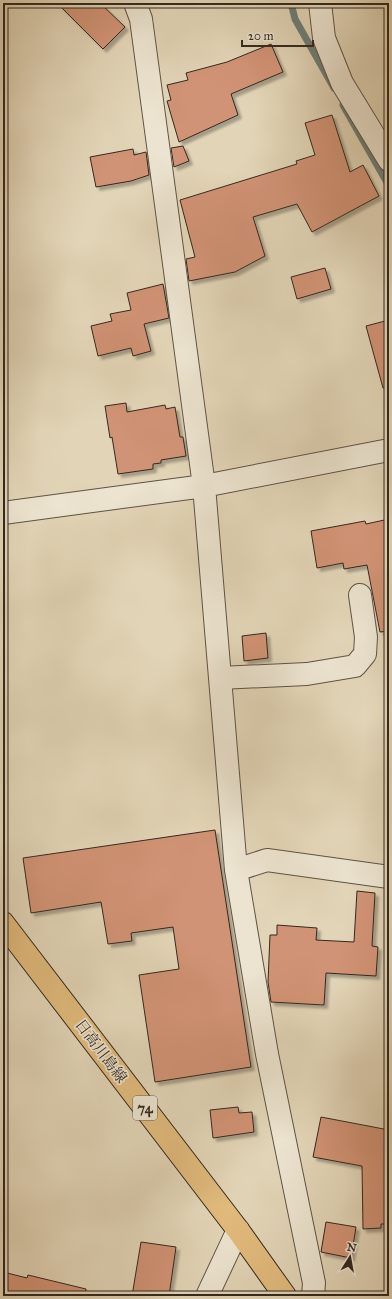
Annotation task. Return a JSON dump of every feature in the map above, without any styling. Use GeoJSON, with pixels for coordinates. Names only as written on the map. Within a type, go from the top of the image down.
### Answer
{"type":"FeatureCollection","features":[{"type":"Feature","properties":{"kind":"main road","name":"日高川島線"},"geometry":{"type":"LineString","coordinates":[[3,923],[238,1230],[285,1296]]}},
{"type":"Feature","properties":{"kind":"street"},"geometry":{"type":"LineString","coordinates":[[135,3],[141,19],[204,486],[236,870],[266,1054],[314,1283],[313,1296]]}},
{"type":"Feature","properties":{"kind":"street"},"geometry":{"type":"LineString","coordinates":[[320,3],[324,38],[342,83],[389,160]]}},
{"type":"Feature","properties":{"kind":"street"},"geometry":{"type":"LineString","coordinates":[[3,513],[204,486],[389,450]]}},
{"type":"Feature","properties":{"kind":"street"},"geometry":{"type":"LineString","coordinates":[[220,678],[307,674],[355,666],[365,654],[366,637],[360,595]]}},
{"type":"Feature","properties":{"kind":"street"},"geometry":{"type":"LineString","coordinates":[[236,870],[267,860],[389,877]]}},
{"type":"Feature","properties":{"kind":"street"},"geometry":{"type":"LineString","coordinates":[[207,1296],[238,1230]]}},
{"type":"Feature","properties":{"kind":"building"},"geometry":{"type":"Polygon","coordinates":[[[57,3],[100,3],[125,27],[103,49],[57,3]]]}},
{"type":"Feature","properties":{"kind":"building"},"geometry":{"type":"Polygon","coordinates":[[[271,44],[283,72],[231,94],[238,115],[179,142],[167,101],[171,100],[167,85],[188,80],[186,73],[227,62],[271,44]]]}},
{"type":"Feature","properties":{"kind":"building"},"geometry":{"type":"Polygon","coordinates":[[[332,115],[350,172],[363,165],[379,196],[312,232],[297,204],[253,217],[265,256],[235,272],[189,281],[186,259],[195,257],[180,200],[297,164],[296,161],[315,155],[305,123],[332,115]]]}},
{"type":"Feature","properties":{"kind":"building"},"geometry":{"type":"Polygon","coordinates":[[[183,146],[189,161],[174,167],[171,148],[183,146]]]}},
{"type":"Feature","properties":{"kind":"building"},"geometry":{"type":"Polygon","coordinates":[[[133,149],[134,155],[146,152],[149,175],[131,181],[96,187],[90,157],[133,149]]]}},
{"type":"Feature","properties":{"kind":"building"},"geometry":{"type":"Polygon","coordinates":[[[325,268],[331,289],[297,299],[291,277],[325,268]]]}},
{"type":"Feature","properties":{"kind":"building"},"geometry":{"type":"Polygon","coordinates":[[[163,284],[169,318],[144,324],[151,351],[133,356],[131,348],[98,356],[91,326],[112,321],[110,314],[131,310],[127,293],[163,284]]]}},
{"type":"Feature","properties":{"kind":"building"},"geometry":{"type":"Polygon","coordinates":[[[389,320],[389,388],[383,388],[366,326],[389,320]]]}},
{"type":"Feature","properties":{"kind":"building"},"geometry":{"type":"Polygon","coordinates":[[[126,403],[127,412],[165,405],[166,409],[175,407],[180,437],[183,437],[186,456],[161,460],[161,463],[153,464],[153,469],[118,474],[105,406],[126,403]]]}},
{"type":"Feature","properties":{"kind":"building"},"geometry":{"type":"Polygon","coordinates":[[[389,519],[389,631],[380,632],[367,565],[344,569],[343,563],[317,568],[311,531],[365,521],[366,524],[389,519]]]}},
{"type":"Feature","properties":{"kind":"building"},"geometry":{"type":"Polygon","coordinates":[[[266,633],[268,658],[244,661],[242,636],[266,633]]]}},
{"type":"Feature","properties":{"kind":"building"},"geometry":{"type":"Polygon","coordinates":[[[215,830],[251,1067],[155,1082],[139,975],[179,969],[173,927],[131,933],[132,941],[108,944],[101,902],[31,913],[23,858],[215,830]]]}},
{"type":"Feature","properties":{"kind":"building"},"geometry":{"type":"Polygon","coordinates":[[[357,891],[375,893],[372,946],[378,947],[376,976],[326,973],[324,1005],[271,1002],[268,982],[270,935],[277,935],[277,925],[317,928],[316,940],[354,942],[357,891]]]}},
{"type":"Feature","properties":{"kind":"building"},"geometry":{"type":"Polygon","coordinates":[[[238,1107],[239,1113],[252,1112],[254,1132],[213,1138],[210,1110],[238,1107]]]}},
{"type":"Feature","properties":{"kind":"building"},"geometry":{"type":"Polygon","coordinates":[[[321,1117],[389,1130],[389,1224],[381,1224],[381,1228],[363,1229],[362,1166],[313,1157],[321,1117]]]}},
{"type":"Feature","properties":{"kind":"building"},"geometry":{"type":"Polygon","coordinates":[[[326,1222],[356,1227],[351,1258],[321,1252],[326,1222]]]}},
{"type":"Feature","properties":{"kind":"building"},"geometry":{"type":"Polygon","coordinates":[[[141,1242],[176,1247],[169,1296],[132,1296],[141,1242]]]}},
{"type":"Feature","properties":{"kind":"building"},"geometry":{"type":"Polygon","coordinates":[[[7,1273],[27,1278],[28,1275],[86,1289],[85,1296],[3,1296],[7,1273]]]}},
{"type":"Feature","properties":{"kind":"waterway"},"geometry":{"type":"LineString","coordinates":[[291,3],[295,19],[334,88]]}},
{"type":"Feature","properties":{"kind":"waterway"},"geometry":{"type":"LineString","coordinates":[[343,105],[389,186]]}}]}
